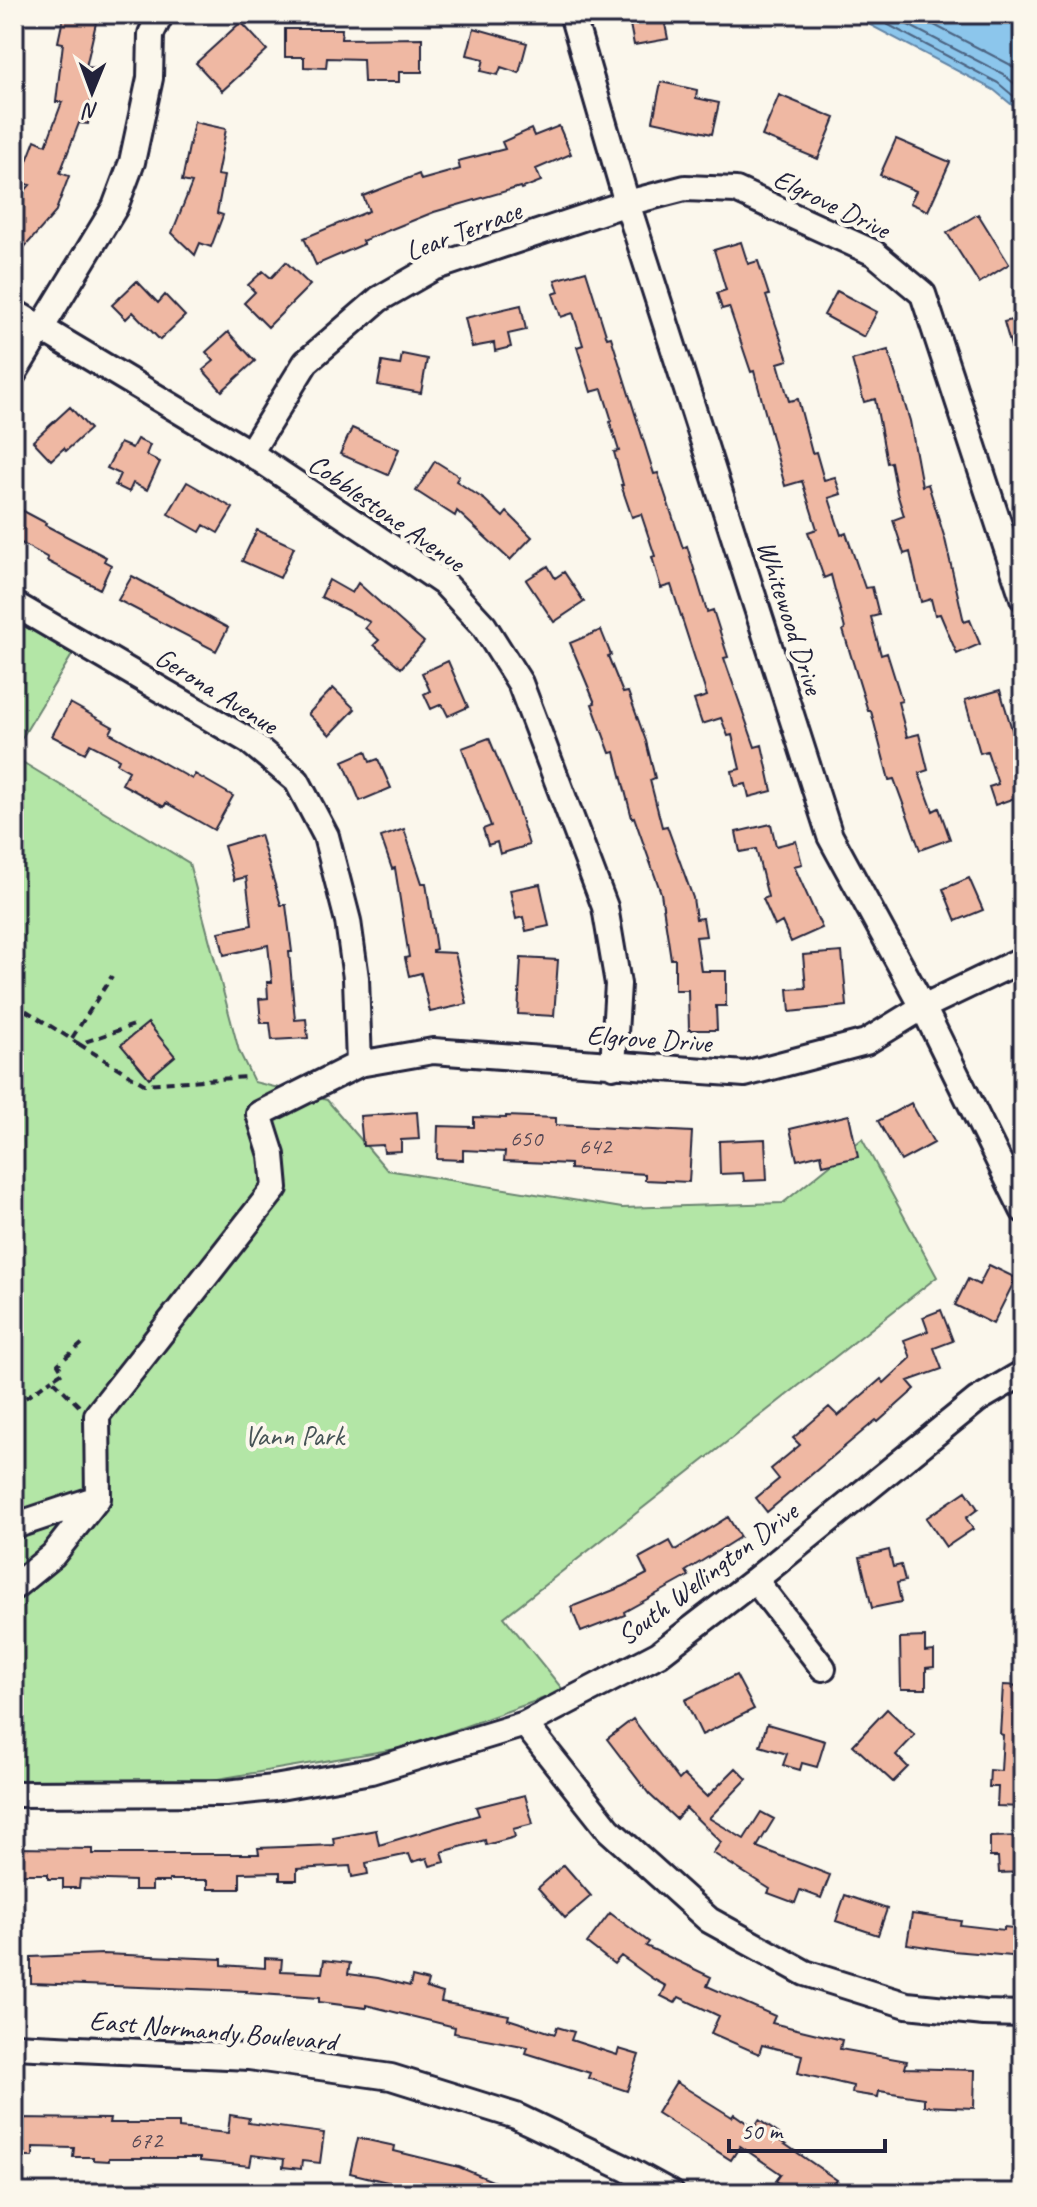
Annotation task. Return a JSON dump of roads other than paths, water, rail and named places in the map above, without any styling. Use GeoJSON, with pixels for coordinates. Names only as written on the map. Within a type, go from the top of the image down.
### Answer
{"type":"FeatureCollection","features":[{"type":"Feature","properties":{"kind":"street"},"geometry":{"type":"LineString","coordinates":[[14,373],[115,207],[132,162],[150,78],[151,34],[161,14]]}},
{"type":"Feature","properties":{"kind":"street","name":"Whitewood Drive"},"geometry":{"type":"LineString","coordinates":[[572,14],[627,203],[830,836],[923,1007],[1023,1210]]}},
{"type":"Feature","properties":{"kind":"street","name":"Elgrove Drive"},"geometry":{"type":"LineString","coordinates":[[627,203],[685,188],[736,190],[874,253],[923,294],[1023,598]]}},
{"type":"Feature","properties":{"kind":"street","name":"Lear Terrace"},"geometry":{"type":"LineString","coordinates":[[250,453],[306,362],[379,299],[433,268],[627,203]]}},
{"type":"Feature","properties":{"kind":"street","name":"Cobblestone Avenue"},"geometry":{"type":"LineString","coordinates":[[14,312],[250,453],[445,584],[484,626],[520,683],[605,907],[618,984],[613,1066]]}},
{"type":"Feature","properties":{"kind":"street","name":"Gerona Avenue"},"geometry":{"type":"LineString","coordinates":[[14,604],[249,741],[297,781],[326,836],[348,921],[356,978],[359,1064]]}},
{"type":"Feature","properties":{"kind":"street","name":"Elgrove Drive"},"geometry":{"type":"LineString","coordinates":[[98,1498],[97,1415],[275,1188],[272,1155],[259,1114],[359,1064],[433,1051],[745,1074],[866,1042],[923,1007],[1023,959]]}},
{"type":"Feature","properties":{"kind":"street","name":"South Wellington Drive"},"geometry":{"type":"LineString","coordinates":[[14,1794],[226,1793],[274,1788],[371,1771],[525,1724],[659,1654],[977,1400],[1023,1373]]}},
{"type":"Feature","properties":{"kind":"street"},"geometry":{"type":"LineString","coordinates":[[14,1526],[98,1498]]}},
{"type":"Feature","properties":{"kind":"street"},"geometry":{"type":"LineString","coordinates":[[14,1587],[53,1555],[98,1498]]}},
{"type":"Feature","properties":{"kind":"street"},"geometry":{"type":"LineString","coordinates":[[755,1580],[823,1668]]}},
{"type":"Feature","properties":{"kind":"street"},"geometry":{"type":"LineString","coordinates":[[525,1724],[609,1830],[709,1920],[805,1973],[907,2005],[1023,2014]]}},
{"type":"Feature","properties":{"kind":"street","name":"East Normandy Boulevard"},"geometry":{"type":"LineString","coordinates":[[14,2046],[249,2057],[391,2077],[516,2116],[671,2193]]}},
{"type":"Feature","properties":{"kind":"water"},"geometry":{"type":"Polygon","coordinates":[[[856,14],[1023,14],[1023,114],[994,90],[870,25],[856,14]]]}},
{"type":"Feature","properties":{"kind":"park label","name":"Vann Park"},"geometry":{"type":"Point","coordinates":[294,1435]}}]}
